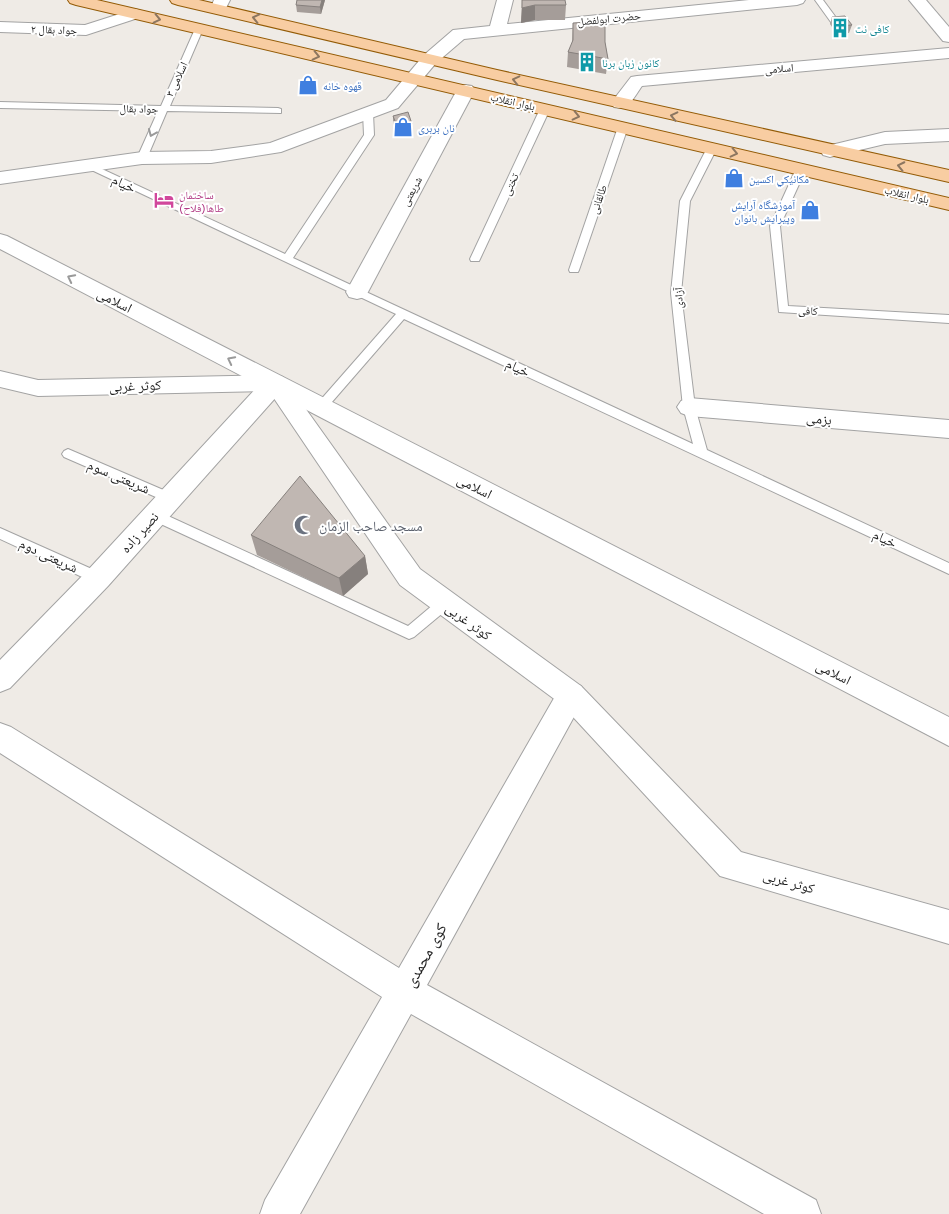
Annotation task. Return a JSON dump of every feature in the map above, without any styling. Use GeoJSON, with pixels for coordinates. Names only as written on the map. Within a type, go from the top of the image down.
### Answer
{"type":"FeatureCollection","features":[{"type":"Feature","properties":{"kind":"main road","name":"بلوار انقلاب"},"geometry":{"type":"LineString","coordinates":[[76,0],[949,204]]}},
{"type":"Feature","properties":{"kind":"main road","name":"بلوار انقلاب"},"geometry":{"type":"LineString","coordinates":[[178,0],[220,5],[430,60],[830,151],[949,176]]}},
{"type":"Feature","properties":{"kind":"street"},"geometry":{"type":"LineString","coordinates":[[498,29],[505,0]]}},
{"type":"Feature","properties":{"kind":"street","name":"حضرت ابولفضل"},"geometry":{"type":"LineString","coordinates":[[415,78],[430,60],[458,34],[797,0]]}},
{"type":"Feature","properties":{"kind":"street"},"geometry":{"type":"LineString","coordinates":[[917,0],[949,38]]}},
{"type":"Feature","properties":{"kind":"street","name":"جواد بقال ۲"},"geometry":{"type":"LineString","coordinates":[[0,27],[86,30],[136,14]]}},
{"type":"Feature","properties":{"kind":"street","name":"اسلامی"},"geometry":{"type":"LineString","coordinates":[[620,103],[637,81],[949,54]]}},
{"type":"Feature","properties":{"kind":"street"},"geometry":{"type":"LineString","coordinates":[[0,178],[142,158],[211,157],[274,148],[392,104],[415,78]]}},
{"type":"Feature","properties":{"kind":"street","name":"شریعتی"},"geometry":{"type":"LineString","coordinates":[[357,292],[466,90]]}},
{"type":"Feature","properties":{"kind":"street"},"geometry":{"type":"LineString","coordinates":[[830,151],[885,138],[949,135]]}},
{"type":"Feature","properties":{"kind":"street","name":"اسلامی"},"geometry":{"type":"LineString","coordinates":[[0,241],[949,732]]}},
{"type":"Feature","properties":{"kind":"street","name":"کوثر غربی"},"geometry":{"type":"LineString","coordinates":[[0,379],[38,388],[274,383],[410,577],[571,695],[731,864],[949,927]]}},
{"type":"Feature","properties":{"kind":"street","name":"نصیر زاده"},"geometry":{"type":"LineString","coordinates":[[0,679],[98,578],[274,383]]}},
{"type":"Feature","properties":{"kind":"street","name":"بزمی"},"geometry":{"type":"LineString","coordinates":[[689,407],[949,429]]}},
{"type":"Feature","properties":{"kind":"street","name":"کوی محمدی"},"geometry":{"type":"LineString","coordinates":[[279,1214],[571,695]]}},
{"type":"Feature","properties":{"kind":"street"},"geometry":{"type":"LineString","coordinates":[[0,737],[404,991],[802,1214]]}},
{"type":"Feature","properties":{"kind":"lane"},"geometry":{"type":"LineString","coordinates":[[819,0],[836,23]]}},
{"type":"Feature","properties":{"kind":"lane","name":"اسلامی ۳"},"geometry":{"type":"LineString","coordinates":[[142,158],[199,29]]}},
{"type":"Feature","properties":{"kind":"lane","name":"جواد بقال"},"geometry":{"type":"LineString","coordinates":[[0,105],[278,111]]}},
{"type":"Feature","properties":{"kind":"lane","name":"تختی"},"geometry":{"type":"LineString","coordinates":[[475,259],[546,109]]}},
{"type":"Feature","properties":{"kind":"lane"},"geometry":{"type":"LineString","coordinates":[[287,259],[369,136],[368,113]]}},
{"type":"Feature","properties":{"kind":"lane","name":"طالقانی"},"geometry":{"type":"LineString","coordinates":[[574,270],[623,127]]}},
{"type":"Feature","properties":{"kind":"lane","name":"آزادی"},"geometry":{"type":"LineString","coordinates":[[701,452],[689,407],[676,293],[685,201],[712,148]]}},
{"type":"Feature","properties":{"kind":"lane","name":"خیام"},"geometry":{"type":"LineString","coordinates":[[86,165],[949,569]]}},
{"type":"Feature","properties":{"kind":"lane","name":"کافی"},"geometry":{"type":"LineString","coordinates":[[801,169],[774,226],[783,309],[949,319]]}},
{"type":"Feature","properties":{"kind":"lane"},"geometry":{"type":"LineString","coordinates":[[321,407],[402,313]]}},
{"type":"Feature","properties":{"kind":"lane","name":"شریعتی سوم"},"geometry":{"type":"LineString","coordinates":[[68,454],[162,506],[409,633],[445,603]]}},
{"type":"Feature","properties":{"kind":"lane","name":"شریعتی دوم"},"geometry":{"type":"LineString","coordinates":[[0,533],[98,578]]}},
{"type":"Feature","properties":{"kind":"building"},"geometry":{"type":"Polygon","coordinates":[[[297,0],[322,0],[320,7],[296,5],[297,0]]]}},
{"type":"Feature","properties":{"kind":"building"},"geometry":{"type":"Polygon","coordinates":[[[522,0],[565,0],[566,5],[535,5],[522,8],[522,0]]]}},
{"type":"Feature","properties":{"kind":"building"},"geometry":{"type":"Polygon","coordinates":[[[845,16],[852,25],[839,26],[832,17],[845,16]]]}},
{"type":"Feature","properties":{"kind":"building"},"geometry":{"type":"Polygon","coordinates":[[[605,21],[605,42],[608,59],[568,52],[573,40],[573,23],[605,21]]]}},
{"type":"Feature","properties":{"kind":"building"},"geometry":{"type":"Polygon","coordinates":[[[408,112],[412,124],[397,126],[393,116],[408,112]]]}},
{"type":"Feature","properties":{"kind":"building","name":"مسجد صاحب الزمان"},"geometry":{"type":"Polygon","coordinates":[[[300,476],[365,556],[339,578],[251,535],[300,476]]]}},
{"type":"Feature","properties":{"kind":"place","name":"کافی نت"},"geometry":{"type":"Point","coordinates":[840,28]}},
{"type":"Feature","properties":{"kind":"place","name":"کانون زبان برنا"},"geometry":{"type":"Point","coordinates":[587,62]}},
{"type":"Feature","properties":{"kind":"place","name":"قهوه خانه"},"geometry":{"type":"Point","coordinates":[308,85]}},
{"type":"Feature","properties":{"kind":"place","name":"نان بربری"},"geometry":{"type":"Point","coordinates":[403,127]}},
{"type":"Feature","properties":{"kind":"place","name":"مكانيكي اكسين"},"geometry":{"type":"Point","coordinates":[734,178]}},
{"type":"Feature","properties":{"kind":"place","name":"ساختمان طاها(فلاح)"},"geometry":{"type":"Point","coordinates":[164,200]}},
{"type":"Feature","properties":{"kind":"place","name":"آموزشگاه آرایش وپیرایش بانوان"},"geometry":{"type":"Point","coordinates":[810,210]}},
{"type":"Feature","properties":{"kind":"place","name":"مسجد صاحب الزمان"},"geometry":{"type":"Point","coordinates":[304,525]}}]}
